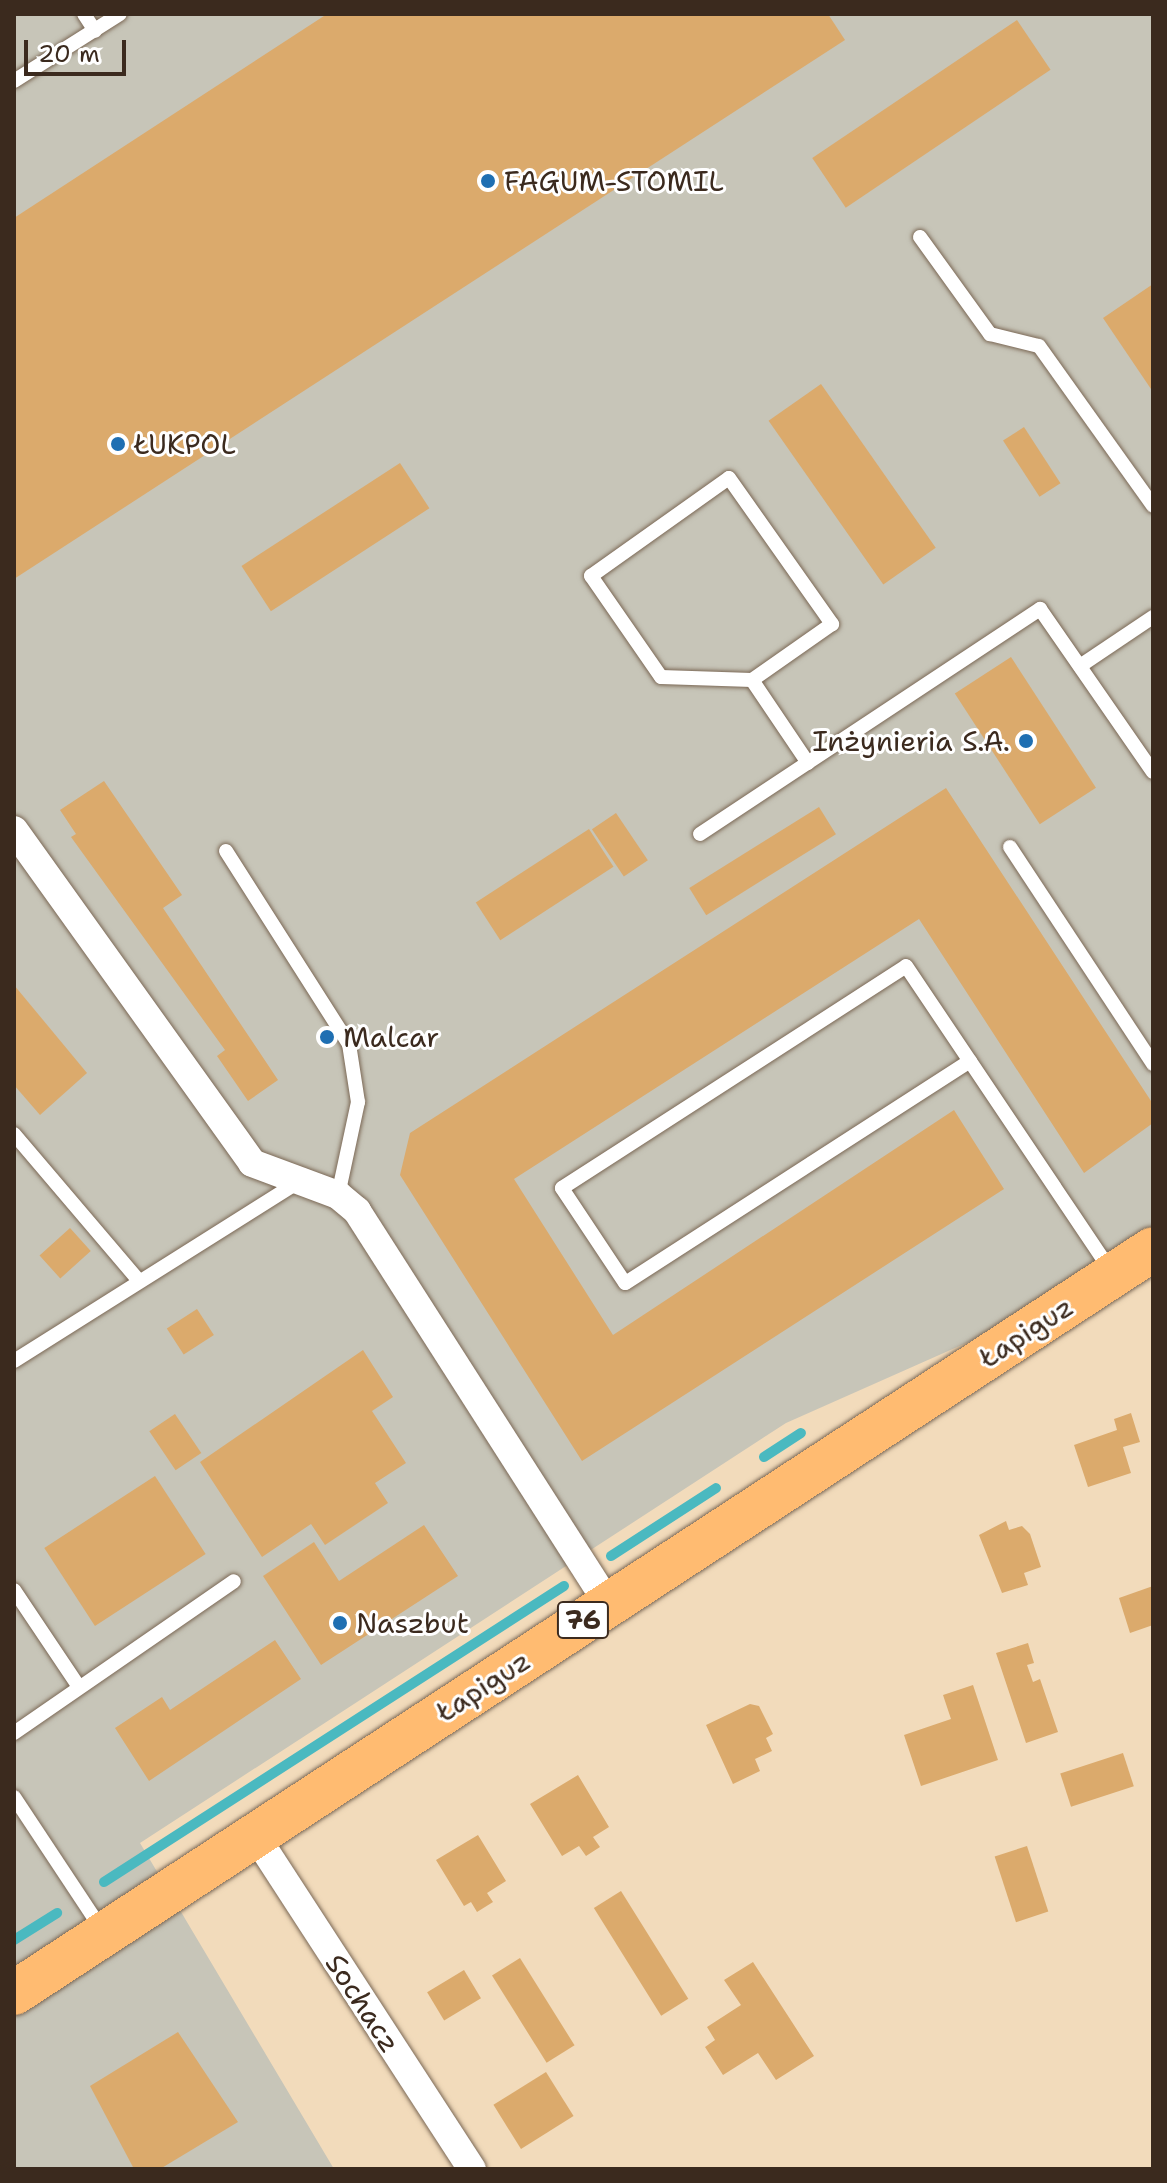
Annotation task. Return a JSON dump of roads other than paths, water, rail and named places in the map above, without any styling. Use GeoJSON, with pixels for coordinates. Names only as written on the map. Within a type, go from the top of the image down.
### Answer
{"type":"FeatureCollection","features":[{"type":"Feature","properties":{"kind":"main road","name":"Łapiguz"},"geometry":{"type":"LineString","coordinates":[[14,1993],[1153,1249]]}},
{"type":"Feature","properties":{"kind":"street"},"geometry":{"type":"LineString","coordinates":[[14,830],[252,1163],[297,1183],[338,1195],[357,1211],[608,1604]]}},
{"type":"Feature","properties":{"kind":"street","name":"Sochacz"},"geometry":{"type":"LineString","coordinates":[[255,1835],[472,2169]]}},
{"type":"Feature","properties":{"kind":"lane"},"geometry":{"type":"LineString","coordinates":[[84,14],[95,31]]}},
{"type":"Feature","properties":{"kind":"lane"},"geometry":{"type":"LineString","coordinates":[[14,81],[120,14]]}},
{"type":"Feature","properties":{"kind":"lane"},"geometry":{"type":"LineString","coordinates":[[920,237],[990,334],[1039,346],[1153,506]]}},
{"type":"Feature","properties":{"kind":"lane"},"geometry":{"type":"LineString","coordinates":[[729,478],[832,624],[752,680],[661,677],[591,576],[729,478]]}},
{"type":"Feature","properties":{"kind":"lane"},"geometry":{"type":"LineString","coordinates":[[700,834],[1040,609],[1153,772]]}},
{"type":"Feature","properties":{"kind":"lane"},"geometry":{"type":"LineString","coordinates":[[1080,666],[1153,617]]}},
{"type":"Feature","properties":{"kind":"lane"},"geometry":{"type":"LineString","coordinates":[[752,680],[808,763]]}},
{"type":"Feature","properties":{"kind":"lane"},"geometry":{"type":"LineString","coordinates":[[1010,847],[1153,1064]]}},
{"type":"Feature","properties":{"kind":"lane"},"geometry":{"type":"LineString","coordinates":[[226,851],[349,1044],[358,1102],[338,1195]]}},
{"type":"Feature","properties":{"kind":"lane"},"geometry":{"type":"LineString","coordinates":[[970,1061],[625,1283],[562,1188],[906,966],[970,1061],[1114,1275]]}},
{"type":"Feature","properties":{"kind":"lane"},"geometry":{"type":"LineString","coordinates":[[14,1134],[139,1281]]}},
{"type":"Feature","properties":{"kind":"lane"},"geometry":{"type":"LineString","coordinates":[[14,1361],[297,1183]]}},
{"type":"Feature","properties":{"kind":"lane"},"geometry":{"type":"LineString","coordinates":[[14,1733],[234,1581]]}},
{"type":"Feature","properties":{"kind":"lane"},"geometry":{"type":"LineString","coordinates":[[14,1590],[79,1687]]}},
{"type":"Feature","properties":{"kind":"lane"},"geometry":{"type":"LineString","coordinates":[[14,1797],[104,1934]]}},
{"type":"Feature","properties":{"kind":"waterway"},"geometry":{"type":"LineString","coordinates":[[764,1457],[801,1433]]}},
{"type":"Feature","properties":{"kind":"waterway"},"geometry":{"type":"LineString","coordinates":[[611,1556],[716,1488]]}},
{"type":"Feature","properties":{"kind":"waterway"},"geometry":{"type":"LineString","coordinates":[[104,1882],[564,1586]]}},
{"type":"Feature","properties":{"kind":"waterway"},"geometry":{"type":"LineString","coordinates":[[14,1940],[57,1913]]}},
{"type":"Feature","properties":{"kind":"place","name":"FAGUM-STOMIL"},"geometry":{"type":"Point","coordinates":[488,181]}},
{"type":"Feature","properties":{"kind":"place","name":"ŁUKPOL"},"geometry":{"type":"Point","coordinates":[118,444]}},
{"type":"Feature","properties":{"kind":"place","name":"Inżynieria S.A."},"geometry":{"type":"Point","coordinates":[1026,741]}},
{"type":"Feature","properties":{"kind":"place","name":"Malcar"},"geometry":{"type":"Point","coordinates":[327,1037]}},
{"type":"Feature","properties":{"kind":"place","name":"Naszbut"},"geometry":{"type":"Point","coordinates":[340,1623]}}]}
